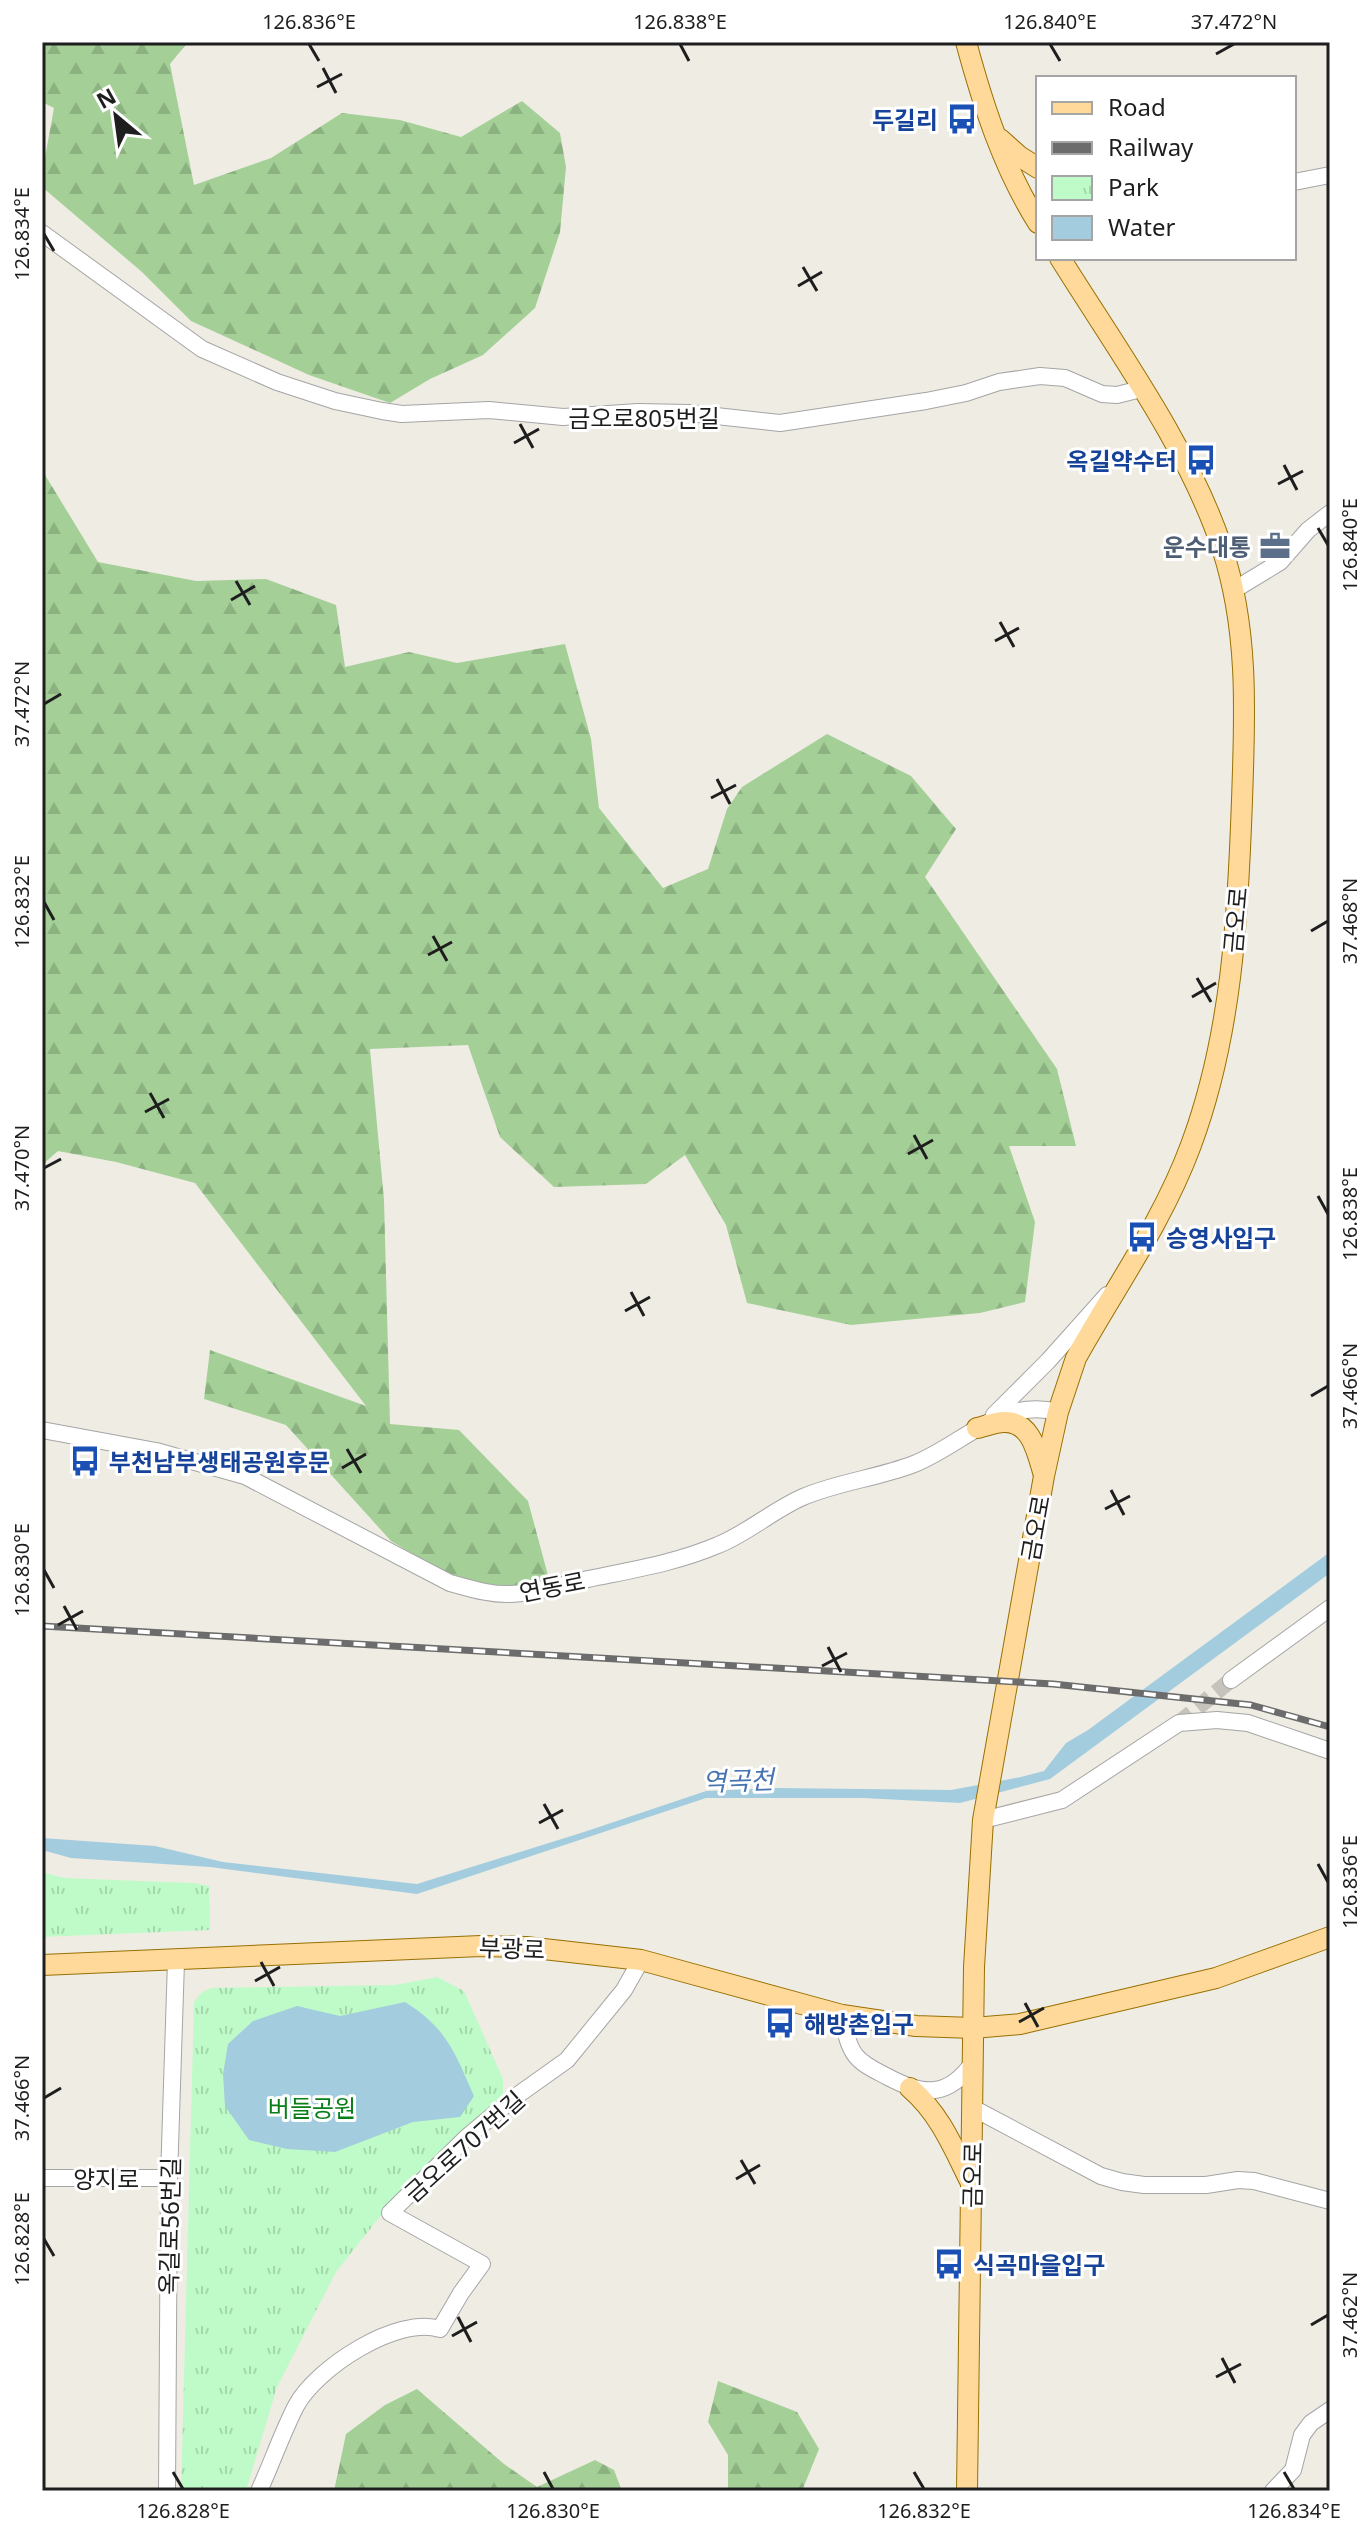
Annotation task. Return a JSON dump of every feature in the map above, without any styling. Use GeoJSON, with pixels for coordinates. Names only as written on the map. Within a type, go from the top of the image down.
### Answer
{"type":"FeatureCollection","features":[{"type":"Feature","properties":{"kind":"main road"},"geometry":{"type":"LineString","coordinates":[[966,42],[994,133],[1036,215]]}},
{"type":"Feature","properties":{"kind":"main road"},"geometry":{"type":"LineString","coordinates":[[994,133],[1036,167]]}},
{"type":"Feature","properties":{"kind":"main road","name":"금오로"},"geometry":{"type":"LineString","coordinates":[[967,2491],[974,1967],[984,1816],[998,1729],[1058,1412],[1076,1358],[1169,1195],[1191,1144],[1218,1049],[1236,926],[1244,730],[1242,633],[1234,590],[1222,547],[1197,488],[1141,389],[1061,260]]}},
{"type":"Feature","properties":{"kind":"main road"},"geometry":{"type":"LineString","coordinates":[[1073,260],[1078,286]]}},
{"type":"Feature","properties":{"kind":"main road"},"geometry":{"type":"LineString","coordinates":[[977,1428],[1004,1422],[1024,1430],[1033,1440],[1044,1476]]}},
{"type":"Feature","properties":{"kind":"main road","name":"부광로"},"geometry":{"type":"LineString","coordinates":[[42,1965],[481,1946],[526,1947],[641,1960],[842,2015],[916,2026],[973,2028],[1020,2024],[1202,1982],[1330,1937]]}},
{"type":"Feature","properties":{"kind":"main road"},"geometry":{"type":"LineString","coordinates":[[910,2088],[925,2101],[948,2135],[971,2184]]}},
{"type":"Feature","properties":{"kind":"street"},"geometry":{"type":"LineString","coordinates":[[1296,182],[1330,175]]}},
{"type":"Feature","properties":{"kind":"street","name":"금오로805번길"},"geometry":{"type":"LineString","coordinates":[[42,233],[202,349],[277,382],[335,401],[402,414],[474,410],[563,417],[638,412],[689,413],[780,423],[939,398],[999,382],[1040,376],[1065,378],[1102,394],[1117,395],[1141,389]]}},
{"type":"Feature","properties":{"kind":"street"},"geometry":{"type":"LineString","coordinates":[[1234,590],[1280,562],[1308,530],[1330,513]]}},
{"type":"Feature","properties":{"kind":"street"},"geometry":{"type":"LineString","coordinates":[[977,1428],[1002,1408],[1048,1361],[1124,1276]]}},
{"type":"Feature","properties":{"kind":"street","name":"연동로"},"geometry":{"type":"LineString","coordinates":[[42,1430],[156,1451],[245,1476],[450,1583],[508,1595],[651,1566],[719,1545],[801,1498],[914,1464],[977,1428],[1021,1408],[1040,1407],[1058,1412]]}},
{"type":"Feature","properties":{"kind":"street"},"geometry":{"type":"LineString","coordinates":[[1231,1680],[1330,1608]]}},
{"type":"Feature","properties":{"kind":"street"},"geometry":{"type":"LineString","coordinates":[[984,1816],[1062,1800],[1179,1723],[1217,1720],[1248,1723],[1330,1751]]}},
{"type":"Feature","properties":{"kind":"street","name":"금오로707번길"},"geometry":{"type":"LineString","coordinates":[[259,2491],[297,2404],[310,2388],[363,2345],[426,2324],[440,2329],[482,2264],[390,2213],[466,2138],[515,2097],[567,2060],[624,1990],[641,1960]]}},
{"type":"Feature","properties":{"kind":"street","name":"옥길로56번길"},"geometry":{"type":"LineString","coordinates":[[167,2491],[169,2178],[176,1961]]}},
{"type":"Feature","properties":{"kind":"street"},"geometry":{"type":"LineString","coordinates":[[842,2015],[856,2056],[868,2066],[910,2088],[939,2090],[955,2083],[974,2061]]}},
{"type":"Feature","properties":{"kind":"street"},"geometry":{"type":"LineString","coordinates":[[973,2108],[1101,2176],[1122,2182],[1206,2185],[1254,2181],[1330,2201]]}},
{"type":"Feature","properties":{"kind":"street","name":"양지로"},"geometry":{"type":"LineString","coordinates":[[42,2178],[169,2178]]}},
{"type":"Feature","properties":{"kind":"street"},"geometry":{"type":"LineString","coordinates":[[1273,2491],[1293,2470],[1302,2435],[1311,2423],[1330,2410]]}},
{"type":"Feature","properties":{"kind":"green space"},"geometry":{"type":"Polygon","coordinates":[[[42,42],[188,42],[170,64],[194,185],[271,158],[342,113],[400,120],[461,137],[522,101],[560,133],[566,167],[560,232],[535,308],[483,355],[430,379],[390,403],[309,375],[191,321],[142,272],[42,187],[54,108],[42,102],[42,42]]]}},
{"type":"Feature","properties":{"kind":"green space"},"geometry":{"type":"Polygon","coordinates":[[[42,470],[98,562],[196,581],[266,579],[336,605],[345,667],[409,652],[457,663],[565,644],[591,739],[599,808],[663,888],[708,869],[727,809],[742,787],[827,734],[911,776],[956,829],[925,877],[1057,1069],[1076,1146],[1009,1146],[1035,1222],[1025,1302],[980,1313],[851,1325],[747,1303],[726,1225],[685,1155],[646,1184],[554,1187],[500,1137],[468,1045],[370,1049],[384,1200],[390,1424],[459,1430],[528,1501],[549,1579],[512,1586],[482,1585],[442,1571],[391,1541],[286,1425],[204,1399],[210,1350],[366,1406],[195,1183],[116,1162],[58,1151],[42,1165],[42,470]]]}},
{"type":"Feature","properties":{"kind":"green space"},"geometry":{"type":"Polygon","coordinates":[[[42,1872],[64,1878],[209,1886],[210,1930],[42,1937],[42,1872]]]}},
{"type":"Feature","properties":{"kind":"green space","name":"버들공원"},"geometry":{"type":"Polygon","coordinates":[[[437,1977],[464,1991],[503,2079],[503,2095],[405,2185],[336,2272],[277,2387],[246,2491],[181,2491],[194,2002],[201,1993],[211,1988],[395,1985],[437,1977]]]}},
{"type":"Feature","properties":{"kind":"green space"},"geometry":{"type":"Polygon","coordinates":[[[718,2381],[797,2412],[819,2449],[802,2491],[728,2491],[728,2455],[708,2422],[718,2381]]]}},
{"type":"Feature","properties":{"kind":"green space"},"geometry":{"type":"Polygon","coordinates":[[[417,2389],[504,2464],[537,2487],[595,2460],[614,2470],[622,2491],[334,2491],[346,2434],[385,2405],[417,2389]]]}},
{"type":"Feature","properties":{"kind":"water"},"geometry":{"type":"Polygon","coordinates":[[[1330,1552],[1330,1573],[1050,1779],[960,1803],[863,1798],[706,1798],[417,1894],[210,1867],[71,1858],[42,1850],[42,1838],[155,1846],[223,1862],[417,1884],[706,1791],[776,1788],[951,1790],[1021,1777],[1044,1771],[1066,1743],[1330,1552]]]}},
{"type":"Feature","properties":{"kind":"water"},"geometry":{"type":"Polygon","coordinates":[[[405,2002],[440,2032],[461,2067],[474,2096],[460,2117],[413,2122],[335,2152],[287,2149],[249,2140],[225,2106],[223,2074],[228,2044],[253,2021],[297,2006],[340,2016],[405,2002]]]}},
{"type":"Feature","properties":{"kind":"tunnel"},"geometry":{"type":"LineString","coordinates":[[1179,1723],[1231,1680]]}},
{"type":"Feature","properties":{"kind":"railway"},"geometry":{"type":"LineString","coordinates":[[42,1626],[1053,1684],[1251,1705],[1330,1727]]}},
{"type":"Feature","properties":{"kind":"place","name":"두길리"},"geometry":{"type":"Point","coordinates":[962,119]}},
{"type":"Feature","properties":{"kind":"place","name":"옥길약수터"},"geometry":{"type":"Point","coordinates":[1201,460]}},
{"type":"Feature","properties":{"kind":"place","name":"운수대통"},"geometry":{"type":"Point","coordinates":[1275,546]}},
{"type":"Feature","properties":{"kind":"place","name":"승영사입구"},"geometry":{"type":"Point","coordinates":[1142,1237]}},
{"type":"Feature","properties":{"kind":"place","name":"부천남부생태공원후문"},"geometry":{"type":"Point","coordinates":[85,1461]}},
{"type":"Feature","properties":{"kind":"place","name":"해방촌입구"},"geometry":{"type":"Point","coordinates":[780,2023]}},
{"type":"Feature","properties":{"kind":"place","name":"식곡마을입구"},"geometry":{"type":"Point","coordinates":[949,2264]}},
{"type":"Feature","properties":{"kind":"water label","name":"역곡천"},"geometry":{"type":"Point","coordinates":[738,1780]}}]}
